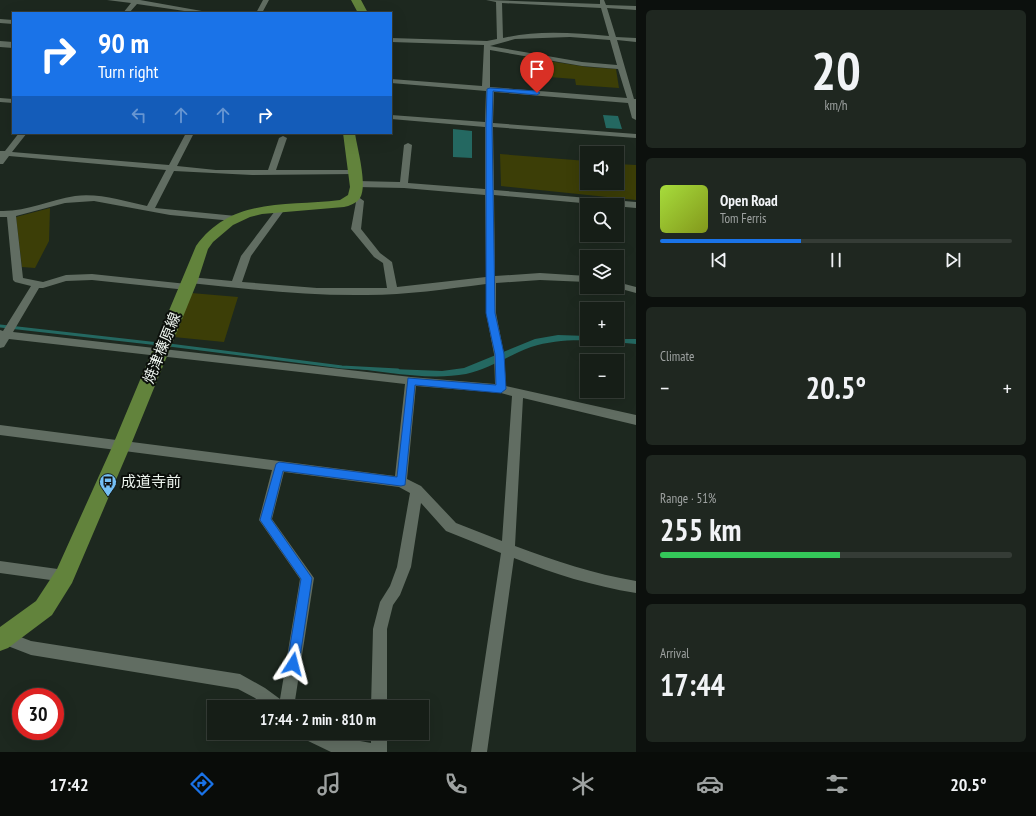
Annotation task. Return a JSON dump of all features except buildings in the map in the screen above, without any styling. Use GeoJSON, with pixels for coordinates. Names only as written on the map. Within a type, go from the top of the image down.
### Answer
{"type":"FeatureCollection","features":[{"type":"Feature","properties":{"kind":"main road"},"geometry":{"type":"LineString","coordinates":[[356,0],[362,12]]}},
{"type":"Feature","properties":{"kind":"main road"},"geometry":{"type":"LineString","coordinates":[[0,44],[12,45]]}},
{"type":"Feature","properties":{"kind":"main road"},"geometry":{"type":"LineString","coordinates":[[349,134],[355,184]]}},
{"type":"Feature","properties":{"kind":"main road","name":"焼津榛原線"},"geometry":{"type":"LineString","coordinates":[[3,639],[44,608],[65,576],[122,447],[189,284],[201,249],[208,239],[233,218],[262,210],[324,206],[344,203],[355,184]]}},
{"type":"Feature","properties":{"kind":"street"},"geometry":{"type":"LineString","coordinates":[[110,0],[137,1],[204,12]]}},
{"type":"Feature","properties":{"kind":"street"},"geometry":{"type":"LineString","coordinates":[[260,12],[266,0]]}},
{"type":"Feature","properties":{"kind":"street"},"geometry":{"type":"LineString","coordinates":[[489,0],[636,8]]}},
{"type":"Feature","properties":{"kind":"street"},"geometry":{"type":"LineString","coordinates":[[499,0],[500,40]]}},
{"type":"Feature","properties":{"kind":"street"},"geometry":{"type":"LineString","coordinates":[[602,0],[633,101],[636,118]]}},
{"type":"Feature","properties":{"kind":"street"},"geometry":{"type":"LineString","coordinates":[[127,12],[137,1]]}},
{"type":"Feature","properties":{"kind":"street"},"geometry":{"type":"LineString","coordinates":[[0,21],[12,22]]}},
{"type":"Feature","properties":{"kind":"street"},"geometry":{"type":"LineString","coordinates":[[486,45],[515,37],[570,35],[636,40]]}},
{"type":"Feature","properties":{"kind":"street"},"geometry":{"type":"LineString","coordinates":[[392,40],[486,45],[582,64],[622,67]]}},
{"type":"Feature","properties":{"kind":"street"},"geometry":{"type":"LineString","coordinates":[[486,45],[492,260],[490,282],[491,313],[499,354],[501,389]]}},
{"type":"Feature","properties":{"kind":"street"},"geometry":{"type":"LineString","coordinates":[[392,81],[633,101]]}},
{"type":"Feature","properties":{"kind":"street"},"geometry":{"type":"LineString","coordinates":[[0,100],[12,101]]}},
{"type":"Feature","properties":{"kind":"street"},"geometry":{"type":"LineString","coordinates":[[392,117],[636,136]]}},
{"type":"Feature","properties":{"kind":"street"},"geometry":{"type":"LineString","coordinates":[[0,162],[4,153],[22,134]]}},
{"type":"Feature","properties":{"kind":"street"},"geometry":{"type":"LineString","coordinates":[[150,210],[189,134]]}},
{"type":"Feature","properties":{"kind":"street"},"geometry":{"type":"LineString","coordinates":[[271,173],[284,138]]}},
{"type":"Feature","properties":{"kind":"street"},"geometry":{"type":"LineString","coordinates":[[404,185],[408,145]]}},
{"type":"Feature","properties":{"kind":"street"},"geometry":{"type":"LineString","coordinates":[[4,153],[171,168],[271,173],[355,184],[404,185],[636,205]]}},
{"type":"Feature","properties":{"kind":"street"},"geometry":{"type":"LineString","coordinates":[[355,184],[360,202],[356,229],[377,255],[387,262],[393,291]]}},
{"type":"Feature","properties":{"kind":"street"},"geometry":{"type":"LineString","coordinates":[[0,214],[11,215],[68,200],[99,198],[150,210],[233,218]]}},
{"type":"Feature","properties":{"kind":"street"},"geometry":{"type":"LineString","coordinates":[[236,284],[246,256],[281,209]]}},
{"type":"Feature","properties":{"kind":"street"},"geometry":{"type":"LineString","coordinates":[[11,215],[18,280],[36,285],[43,285],[66,278],[92,277],[189,284],[236,284],[345,292],[393,291],[550,276],[580,278]]}},
{"type":"Feature","properties":{"kind":"street"},"geometry":{"type":"LineString","coordinates":[[0,344],[3,334],[36,285]]}},
{"type":"Feature","properties":{"kind":"street"},"geometry":{"type":"LineString","coordinates":[[624,287],[636,290]]}},
{"type":"Feature","properties":{"kind":"street"},"geometry":{"type":"LineString","coordinates":[[3,334],[411,381],[501,389],[636,420]]}},
{"type":"Feature","properties":{"kind":"street"},"geometry":{"type":"LineString","coordinates":[[401,482],[411,381]]}},
{"type":"Feature","properties":{"kind":"street"},"geometry":{"type":"LineString","coordinates":[[479,752],[508,550],[518,393]]}},
{"type":"Feature","properties":{"kind":"street"},"geometry":{"type":"LineString","coordinates":[[0,430],[401,482],[417,490],[451,527],[556,568],[600,581],[636,587]]}},
{"type":"Feature","properties":{"kind":"street"},"geometry":{"type":"LineString","coordinates":[[279,466],[265,520],[307,578],[287,700]]}},
{"type":"Feature","properties":{"kind":"street"},"geometry":{"type":"LineString","coordinates":[[379,700],[380,629],[387,602],[395,590],[404,567],[417,490]]}},
{"type":"Feature","properties":{"kind":"street"},"geometry":{"type":"LineString","coordinates":[[0,567],[65,576]]}},
{"type":"Feature","properties":{"kind":"street"},"geometry":{"type":"LineString","coordinates":[[3,639],[31,648],[240,682],[260,693],[268,700]]}},
{"type":"Feature","properties":{"kind":"street"},"geometry":{"type":"LineString","coordinates":[[323,740],[331,744],[374,752]]}},
{"type":"Feature","properties":{"kind":"street"},"geometry":{"type":"LineString","coordinates":[[379,740],[379,752]]}},
{"type":"Feature","properties":{"kind":"shaded area"},"geometry":{"type":"Polygon","coordinates":[[[523,57],[587,67],[616,69],[619,88],[576,85],[575,79],[523,75],[523,57]]]}},
{"type":"Feature","properties":{"kind":"shaded area"},"geometry":{"type":"Polygon","coordinates":[[[500,154],[580,160],[580,190],[624,190],[624,164],[636,165],[636,200],[501,186],[500,154]]]}},
{"type":"Feature","properties":{"kind":"shaded area"},"geometry":{"type":"Polygon","coordinates":[[[50,208],[49,241],[35,268],[22,267],[16,217],[50,208]]]}},
{"type":"Feature","properties":{"kind":"shaded area"},"geometry":{"type":"Polygon","coordinates":[[[191,293],[238,297],[224,342],[174,337],[191,293]]]}},
{"type":"Feature","properties":{"kind":"water"},"geometry":{"type":"Polygon","coordinates":[[[603,115],[618,116],[622,129],[606,128],[603,115]]]}},
{"type":"Feature","properties":{"kind":"water"},"geometry":{"type":"Polygon","coordinates":[[[453,129],[472,131],[472,158],[453,157],[453,129]]]}},
{"type":"Feature","properties":{"kind":"water"},"geometry":{"type":"Polygon","coordinates":[[[558,335],[580,336],[580,340],[557,341],[531,347],[474,372],[451,376],[404,375],[342,367],[442,371],[464,368],[535,339],[558,335]]]}},
{"type":"Feature","properties":{"kind":"water"},"geometry":{"type":"Polygon","coordinates":[[[624,339],[636,339],[636,344],[624,343],[624,339]]]}},
{"type":"Feature","properties":{"kind":"waterway"},"geometry":{"type":"LineString","coordinates":[[0,326],[159,344]]}},
{"type":"Feature","properties":{"kind":"waterway"},"geometry":{"type":"LineString","coordinates":[[169,345],[342,367],[398,370]]}},
{"type":"Feature","properties":{"kind":"place","name":"成道寺前"},"geometry":{"type":"Point","coordinates":[108,497]}},
{"type":"Feature","properties":{"kind":"route"},"geometry":{"type":"LineString","coordinates":[[293,664],[307,578],[265,520],[279,466],[401,482],[411,381],[501,389],[499,354],[491,313],[490,282],[492,260],[489,124],[490,89],[537,93]]}}]}
